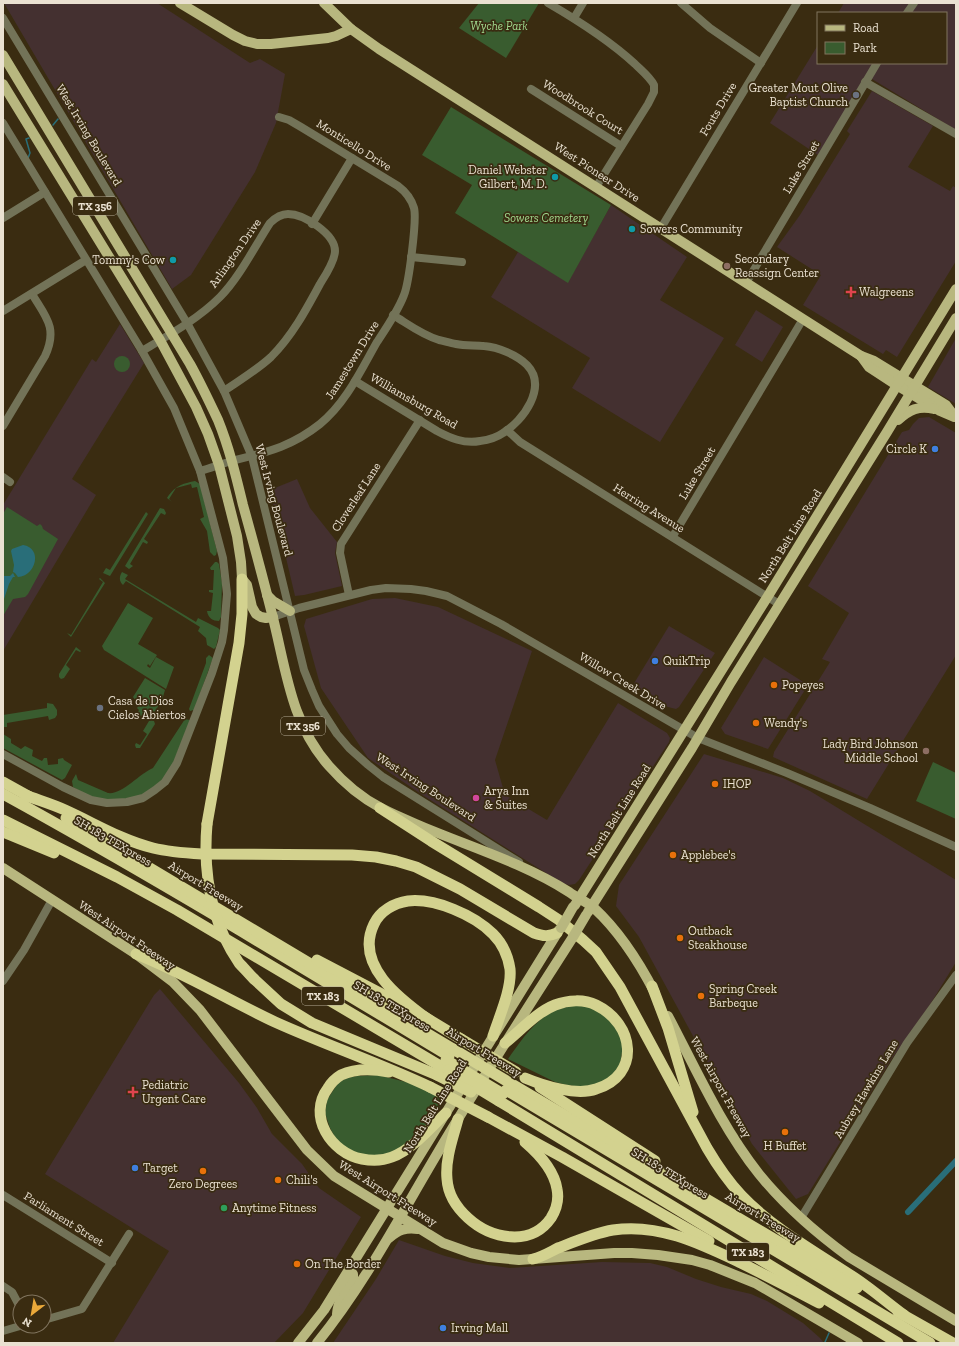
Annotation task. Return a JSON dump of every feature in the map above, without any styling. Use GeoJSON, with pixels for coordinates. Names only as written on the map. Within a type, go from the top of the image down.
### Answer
{"type":"FeatureCollection","features":[{"type":"Feature","properties":{"kind":"highway"},"geometry":{"type":"LineString","coordinates":[[242,579],[242,614],[239,643],[207,824],[205,847],[207,876],[218,920],[228,943],[240,963],[254,979],[281,1004],[307,1020],[446,1061],[503,1095]]}},
{"type":"Feature","properties":{"kind":"highway","name":"Airport Freeway"},"geometry":{"type":"LineString","coordinates":[[3,782],[283,947],[446,1061]]}},
{"type":"Feature","properties":{"kind":"highway","name":"SH 183 TEXpress"},"geometry":{"type":"LineString","coordinates":[[3,794],[92,843],[183,897],[446,1061]]}},
{"type":"Feature","properties":{"kind":"highway"},"geometry":{"type":"LineString","coordinates":[[25,795],[64,809],[133,842],[153,848],[202,854],[352,855],[376,857],[396,861],[416,867],[449,883],[534,933],[542,936],[549,936],[559,931]]}},
{"type":"Feature","properties":{"kind":"highway","name":"SH 183 TEXpress"},"geometry":{"type":"LineString","coordinates":[[3,801],[136,875],[446,1061]]}},
{"type":"Feature","properties":{"kind":"highway"},"geometry":{"type":"LineString","coordinates":[[380,808],[559,920],[596,952],[620,987],[707,1148],[729,1182],[757,1210],[791,1236],[859,1281],[904,1315]]}},
{"type":"Feature","properties":{"kind":"highway","name":"Airport Freeway"},"geometry":{"type":"LineString","coordinates":[[3,820],[117,877],[446,1061],[503,1095],[713,1203],[954,1343]]}},
{"type":"Feature","properties":{"kind":"highway"},"geometry":{"type":"LineString","coordinates":[[3,832],[77,864],[117,877]]}},
{"type":"Feature","properties":{"kind":"highway"},"geometry":{"type":"LineString","coordinates":[[429,1020],[402,999],[389,986],[374,966],[370,957],[370,932],[376,920],[384,911],[394,904],[407,901],[421,901],[452,910],[482,925],[494,935],[502,945],[510,970],[509,984],[493,1036]]}},
{"type":"Feature","properties":{"kind":"highway"},"geometry":{"type":"LineString","coordinates":[[283,947],[324,963],[385,995],[461,1039],[521,1075],[685,1180],[713,1203]]}},
{"type":"Feature","properties":{"kind":"highway"},"geometry":{"type":"LineString","coordinates":[[136,954],[159,963],[288,1027],[430,1087],[562,1157],[773,1279]]}},
{"type":"Feature","properties":{"kind":"highway"},"geometry":{"type":"LineString","coordinates":[[652,986],[668,1028],[693,1112],[707,1148]]}},
{"type":"Feature","properties":{"kind":"highway"},"geometry":{"type":"LineString","coordinates":[[505,1043],[545,1009],[568,1001],[581,1001],[593,1004],[605,1010],[616,1019],[623,1028],[627,1038],[627,1059],[623,1069],[616,1078],[606,1086],[595,1090],[570,1090],[546,1085],[521,1075]]}},
{"type":"Feature","properties":{"kind":"highway"},"geometry":{"type":"LineString","coordinates":[[409,1077],[386,1072],[360,1070],[349,1072],[332,1082],[325,1092],[321,1102],[320,1113],[321,1124],[334,1145],[345,1153],[356,1158],[381,1161],[404,1151],[446,1113]]}},
{"type":"Feature","properties":{"kind":"highway","name":"Airport Freeway"},"geometry":{"type":"LineString","coordinates":[[503,1095],[535,1123],[898,1343]]}},
{"type":"Feature","properties":{"kind":"highway","name":"SH 183 TEXpress"},"geometry":{"type":"LineString","coordinates":[[503,1095],[919,1343]]}},
{"type":"Feature","properties":{"kind":"highway","name":"SH 183 TEXpress"},"geometry":{"type":"LineString","coordinates":[[503,1095],[930,1343]]}},
{"type":"Feature","properties":{"kind":"highway"},"geometry":{"type":"LineString","coordinates":[[458,1119],[447,1166],[449,1190],[454,1202],[473,1223],[500,1236],[514,1237],[525,1236],[537,1232],[547,1224],[554,1213],[558,1190],[555,1179],[548,1168],[529,1145],[512,1131]]}},
{"type":"Feature","properties":{"kind":"highway"},"geometry":{"type":"LineString","coordinates":[[533,1259],[603,1232],[643,1229],[667,1233],[698,1243],[773,1279],[857,1323],[890,1343]]}},
{"type":"Feature","properties":{"kind":"main road"},"geometry":{"type":"LineString","coordinates":[[180,3],[233,36],[257,44],[328,38],[351,29]]}},
{"type":"Feature","properties":{"kind":"main road","name":"West Pioneer Drive"},"geometry":{"type":"LineString","coordinates":[[324,3],[351,29],[380,49],[861,356],[874,361],[900,382],[946,406],[956,417]]}},
{"type":"Feature","properties":{"kind":"main road","name":"TX 356"},"geometry":{"type":"LineString","coordinates":[[3,55],[171,332],[210,402],[232,461],[273,617],[290,694],[305,731],[328,766],[358,793],[380,808]]}},
{"type":"Feature","properties":{"kind":"main road","name":"TX 356"},"geometry":{"type":"LineString","coordinates":[[3,84],[160,340],[196,407],[208,434],[219,466],[237,536],[242,579]]}},
{"type":"Feature","properties":{"kind":"main road","name":"North Belt Line Road"},"geometry":{"type":"LineString","coordinates":[[298,1343],[324,1310],[768,596],[956,289]]}},
{"type":"Feature","properties":{"kind":"main road"},"geometry":{"type":"LineString","coordinates":[[317,1343],[337,1318],[386,1241],[458,1119],[698,738],[731,682],[891,427],[912,389],[956,318]]}},
{"type":"Feature","properties":{"kind":"main road","name":"West Pioneer Drive"},"geometry":{"type":"LineString","coordinates":[[912,389],[940,411],[956,417]]}},
{"type":"Feature","properties":{"kind":"main road"},"geometry":{"type":"LineString","coordinates":[[891,427],[906,413],[913,410],[928,408],[940,411]]}},
{"type":"Feature","properties":{"kind":"main road"},"geometry":{"type":"LineString","coordinates":[[242,579],[247,585],[252,607],[256,614],[266,618],[273,617]]}},
{"type":"Feature","properties":{"kind":"main road"},"geometry":{"type":"LineString","coordinates":[[267,594],[273,600],[290,611]]}},
{"type":"Feature","properties":{"kind":"main road"},"geometry":{"type":"LineString","coordinates":[[380,808],[538,874]]}},
{"type":"Feature","properties":{"kind":"main road","name":"West Airport Freeway"},"geometry":{"type":"LineString","coordinates":[[3,868],[136,954],[173,982],[195,1005],[307,1150],[320,1164],[334,1176],[443,1243],[471,1253],[505,1259],[533,1259],[632,1253],[672,1257],[710,1265],[742,1277],[765,1288],[858,1343]]}},
{"type":"Feature","properties":{"kind":"main road","name":"West Irving Boulevard"},"geometry":{"type":"LineString","coordinates":[[538,874],[589,911]]}},
{"type":"Feature","properties":{"kind":"main road","name":"West Airport Freeway"},"geometry":{"type":"LineString","coordinates":[[589,911],[617,932],[638,960],[718,1111],[758,1173],[801,1218],[833,1246],[956,1321]]}},
{"type":"Feature","properties":{"kind":"main road"},"geometry":{"type":"LineString","coordinates":[[386,1241],[401,1230],[409,1228],[419,1229]]}},
{"type":"Feature","properties":{"kind":"main road"},"geometry":{"type":"LineString","coordinates":[[337,1318],[340,1299],[354,1274],[349,1269]]}},
{"type":"Feature","properties":{"kind":"street"},"geometry":{"type":"LineString","coordinates":[[548,3],[574,18],[611,43],[640,69],[654,85],[654,92],[596,187]]}},
{"type":"Feature","properties":{"kind":"street"},"geometry":{"type":"LineString","coordinates":[[574,18],[583,3]]}},
{"type":"Feature","properties":{"kind":"street"},"geometry":{"type":"LineString","coordinates":[[681,3],[710,28],[761,63]]}},
{"type":"Feature","properties":{"kind":"street","name":"Fouts Drive"},"geometry":{"type":"LineString","coordinates":[[661,228],[797,3]]}},
{"type":"Feature","properties":{"kind":"street"},"geometry":{"type":"LineString","coordinates":[[908,12],[914,3]]}},
{"type":"Feature","properties":{"kind":"street","name":"West Irving Boulevard"},"geometry":{"type":"LineString","coordinates":[[3,18],[6,31],[187,323],[224,391],[252,457],[304,670],[319,706],[337,734],[349,748],[383,777],[538,874]]}},
{"type":"Feature","properties":{"kind":"street","name":"Luke Street"},"geometry":{"type":"LineString","coordinates":[[746,283],[876,64]]}},
{"type":"Feature","properties":{"kind":"street"},"geometry":{"type":"LineString","coordinates":[[865,82],[956,134]]}},
{"type":"Feature","properties":{"kind":"street","name":"Woodbrook Court"},"geometry":{"type":"LineString","coordinates":[[532,89],[621,146]]}},
{"type":"Feature","properties":{"kind":"street","name":"Monticello Drive"},"geometry":{"type":"LineString","coordinates":[[279,117],[290,120],[398,186],[408,194],[411,200]]}},
{"type":"Feature","properties":{"kind":"street"},"geometry":{"type":"LineString","coordinates":[[3,124],[142,351],[174,408],[200,471],[223,558],[227,594],[222,642],[212,673],[177,763],[165,782],[155,790],[143,798],[128,802],[91,800],[63,787],[3,754]]}},
{"type":"Feature","properties":{"kind":"street"},"geometry":{"type":"LineString","coordinates":[[312,224],[352,158]]}},
{"type":"Feature","properties":{"kind":"street"},"geometry":{"type":"LineString","coordinates":[[3,218],[45,192]]}},
{"type":"Feature","properties":{"kind":"street","name":"Jamestown Drive"},"geometry":{"type":"LineString","coordinates":[[200,471],[277,449],[290,443],[319,425],[337,408],[403,298],[407,285],[411,257],[415,213],[411,200]]}},
{"type":"Feature","properties":{"kind":"street","name":"Arlington Drive"},"geometry":{"type":"LineString","coordinates":[[142,351],[187,323],[209,307],[224,292],[270,223],[275,218],[283,215],[295,215],[325,231],[332,241],[335,251],[332,264],[311,301],[283,343],[266,361],[242,380],[224,391]]}},
{"type":"Feature","properties":{"kind":"street"},"geometry":{"type":"LineString","coordinates":[[411,257],[462,262]]}},
{"type":"Feature","properties":{"kind":"street"},"geometry":{"type":"LineString","coordinates":[[3,311],[86,260]]}},
{"type":"Feature","properties":{"kind":"street"},"geometry":{"type":"LineString","coordinates":[[3,426],[50,345],[51,340],[49,324],[32,294]]}},
{"type":"Feature","properties":{"kind":"street"},"geometry":{"type":"LineString","coordinates":[[393,315],[423,333],[437,339],[456,344],[495,348],[526,364],[533,373],[535,379],[534,395],[518,420],[508,430]]}},
{"type":"Feature","properties":{"kind":"street","name":"Luke Street"},"geometry":{"type":"LineString","coordinates":[[673,536],[803,319]]}},
{"type":"Feature","properties":{"kind":"street","name":"Williamsburg Road"},"geometry":{"type":"LineString","coordinates":[[354,381],[449,437],[470,442],[487,440],[501,435],[508,430]]}},
{"type":"Feature","properties":{"kind":"street","name":"Cloverleaf Lane"},"geometry":{"type":"LineString","coordinates":[[349,595],[340,553],[341,544],[420,420]]}},
{"type":"Feature","properties":{"kind":"street","name":"Herring Avenue"},"geometry":{"type":"LineString","coordinates":[[508,430],[520,442],[780,604]]}},
{"type":"Feature","properties":{"kind":"street"},"geometry":{"type":"LineString","coordinates":[[3,477],[10,482]]}},
{"type":"Feature","properties":{"kind":"street","name":"Willow Creek Drive"},"geometry":{"type":"LineString","coordinates":[[273,617],[290,611],[370,590],[399,588],[426,590],[453,599],[566,661],[698,738],[870,808],[956,847]]}},
{"type":"Feature","properties":{"kind":"street"},"geometry":{"type":"LineString","coordinates":[[3,981],[24,950],[52,900]]}},
{"type":"Feature","properties":{"kind":"street","name":"Aubrey Hawkins Lane"},"geometry":{"type":"LineString","coordinates":[[801,1218],[908,1043],[956,974]]}},
{"type":"Feature","properties":{"kind":"street","name":"Parliament Street"},"geometry":{"type":"LineString","coordinates":[[3,1195],[112,1263]]}},
{"type":"Feature","properties":{"kind":"street"},"geometry":{"type":"LineString","coordinates":[[52,1318],[82,1309],[130,1234]]}},
{"type":"Feature","properties":{"kind":"street"},"geometry":{"type":"LineString","coordinates":[[3,1286],[13,1294]]}},
{"type":"Feature","properties":{"kind":"shaded area"},"geometry":{"type":"Polygon","coordinates":[[[4,3],[157,3],[250,63],[260,59],[285,74],[276,123],[255,172],[191,275],[172,289],[4,3]]]}},
{"type":"Feature","properties":{"kind":"shaded area"},"geometry":{"type":"Polygon","coordinates":[[[844,3],[956,3],[956,130],[867,76],[818,155],[770,123],[817,47],[817,64],[947,64],[947,12],[839,12],[844,3]]]}},
{"type":"Feature","properties":{"kind":"shaded area"},"geometry":{"type":"Polygon","coordinates":[[[872,91],[933,126],[908,167],[950,191],[953,186],[956,188],[956,261],[897,357],[886,350],[883,354],[803,305],[821,275],[777,247],[800,215],[850,134],[847,131],[872,91]]]}},
{"type":"Feature","properties":{"kind":"shaded area"},"geometry":{"type":"Polygon","coordinates":[[[611,205],[687,257],[660,300],[724,338],[660,442],[572,388],[590,358],[491,297],[518,252],[568,282],[611,205]]]}},
{"type":"Feature","properties":{"kind":"shaded area"},"geometry":{"type":"Polygon","coordinates":[[[756,310],[783,327],[762,362],[735,345],[756,310]]]}},
{"type":"Feature","properties":{"kind":"shaded area"},"geometry":{"type":"Polygon","coordinates":[[[120,324],[144,363],[72,479],[96,495],[3,651],[3,505],[92,359],[96,362],[120,324]]]}},
{"type":"Feature","properties":{"kind":"shaded area"},"geometry":{"type":"Polygon","coordinates":[[[956,338],[956,404],[928,387],[956,338]]]}},
{"type":"Feature","properties":{"kind":"shaded area"},"geometry":{"type":"Polygon","coordinates":[[[929,417],[956,433],[956,655],[867,799],[773,757],[774,752],[830,662],[822,659],[849,613],[808,586],[902,432],[909,430],[919,418],[929,417]]]}},
{"type":"Feature","properties":{"kind":"shaded area"},"geometry":{"type":"Polygon","coordinates":[[[297,479],[310,508],[337,542],[335,553],[342,586],[295,596],[270,490],[297,479]]]}},
{"type":"Feature","properties":{"kind":"shaded area"},"geometry":{"type":"Polygon","coordinates":[[[395,598],[438,607],[532,651],[495,760],[505,795],[547,820],[618,703],[667,733],[670,738],[669,742],[575,884],[569,885],[562,883],[424,796],[368,758],[321,688],[304,626],[306,619],[372,599],[395,598]]]}},
{"type":"Feature","properties":{"kind":"shaded area"},"geometry":{"type":"Polygon","coordinates":[[[669,626],[715,653],[679,707],[676,709],[668,707],[633,685],[669,626]]]}},
{"type":"Feature","properties":{"kind":"shaded area"},"geometry":{"type":"Polygon","coordinates":[[[764,657],[808,685],[768,749],[725,734],[721,728],[764,657]]]}},
{"type":"Feature","properties":{"kind":"shaded area"},"geometry":{"type":"Polygon","coordinates":[[[704,754],[783,778],[810,791],[956,880],[956,962],[931,1003],[891,1060],[808,1194],[796,1199],[752,1144],[639,937],[616,906],[619,885],[704,754]]]}},
{"type":"Feature","properties":{"kind":"shaded area"},"geometry":{"type":"Polygon","coordinates":[[[160,989],[239,1083],[257,1108],[272,1134],[302,1164],[319,1188],[361,1217],[303,1313],[274,1343],[113,1343],[169,1251],[45,1174],[154,995],[160,989]]]}},
{"type":"Feature","properties":{"kind":"shaded area","name":"Irving Mall"},"geometry":{"type":"Polygon","coordinates":[[[399,1240],[445,1256],[473,1263],[510,1268],[602,1262],[650,1263],[667,1267],[696,1279],[751,1294],[767,1301],[803,1323],[824,1343],[333,1343],[376,1279],[399,1240]]]}},
{"type":"Feature","properties":{"kind":"green space","name":"Wyche Park"},"geometry":{"type":"Polygon","coordinates":[[[479,3],[539,3],[506,58],[459,28],[479,3]]]}},
{"type":"Feature","properties":{"kind":"green space","name":"Sowers Cemetery"},"geometry":{"type":"Polygon","coordinates":[[[451,107],[611,205],[568,283],[455,213],[472,185],[422,155],[451,107]]]}},
{"type":"Feature","properties":{"kind":"green space"},"geometry":{"type":"Polygon","coordinates":[[[119,356],[125,356],[130,361],[128,370],[125,372],[119,372],[114,367],[114,361],[119,356]]]}},
{"type":"Feature","properties":{"kind":"green space"},"geometry":{"type":"Polygon","coordinates":[[[195,481],[200,484],[217,551],[216,555],[214,556],[210,552],[207,531],[200,519],[204,517],[197,487],[192,488],[191,484],[176,488],[195,481]]]}},
{"type":"Feature","properties":{"kind":"green space"},"geometry":{"type":"Polygon","coordinates":[[[176,488],[169,499],[172,502],[167,498],[176,488]]]}},
{"type":"Feature","properties":{"kind":"green space"},"geometry":{"type":"Polygon","coordinates":[[[7,507],[37,526],[40,524],[43,529],[58,539],[28,594],[25,597],[13,599],[3,616],[3,514],[7,507]]]}},
{"type":"Feature","properties":{"kind":"green space"},"geometry":{"type":"Polygon","coordinates":[[[160,508],[164,509],[166,513],[165,515],[161,513],[144,539],[148,542],[147,544],[143,542],[130,564],[133,566],[129,569],[125,566],[160,508]]]}},
{"type":"Feature","properties":{"kind":"green space"},"geometry":{"type":"Polygon","coordinates":[[[146,512],[148,514],[110,576],[103,573],[106,568],[110,570],[146,512]]]}},
{"type":"Feature","properties":{"kind":"green space"},"geometry":{"type":"Polygon","coordinates":[[[215,562],[219,564],[222,583],[221,617],[219,621],[211,619],[208,616],[207,611],[211,611],[213,593],[209,592],[209,590],[213,590],[214,570],[211,570],[210,568],[215,562]]]}},
{"type":"Feature","properties":{"kind":"green space"},"geometry":{"type":"Polygon","coordinates":[[[122,572],[128,575],[125,579],[196,622],[198,618],[218,628],[220,630],[216,647],[214,649],[207,645],[206,638],[198,631],[200,627],[126,581],[123,585],[120,579],[122,572]]]}},
{"type":"Feature","properties":{"kind":"green space"},"geometry":{"type":"Polygon","coordinates":[[[100,578],[105,583],[71,637],[67,633],[71,635],[103,582],[99,579],[100,578]]]}},
{"type":"Feature","properties":{"kind":"green space"},"geometry":{"type":"Polygon","coordinates":[[[128,603],[153,618],[138,644],[157,655],[150,666],[148,664],[147,666],[150,668],[156,657],[174,667],[166,689],[104,650],[102,646],[128,603]]]}},
{"type":"Feature","properties":{"kind":"green space"},"geometry":{"type":"Polygon","coordinates":[[[76,647],[81,651],[76,650],[66,665],[70,669],[64,678],[61,679],[59,674],[76,647]]]}},
{"type":"Feature","properties":{"kind":"green space"},"geometry":{"type":"Polygon","coordinates":[[[209,655],[213,658],[194,710],[190,711],[189,709],[206,663],[206,658],[209,655]]]}},
{"type":"Feature","properties":{"kind":"green space"},"geometry":{"type":"Polygon","coordinates":[[[145,678],[165,690],[162,700],[154,713],[147,714],[144,717],[137,714],[139,710],[137,708],[139,705],[133,697],[145,678]]]}},
{"type":"Feature","properties":{"kind":"green space"},"geometry":{"type":"Polygon","coordinates":[[[47,703],[53,704],[57,710],[57,715],[55,718],[49,720],[48,716],[7,723],[7,727],[3,727],[3,715],[47,708],[47,703]]]}},
{"type":"Feature","properties":{"kind":"green space"},"geometry":{"type":"Polygon","coordinates":[[[185,719],[190,720],[169,774],[149,792],[129,800],[114,801],[91,797],[73,787],[72,781],[76,774],[78,780],[108,793],[113,793],[125,788],[153,768],[185,719]]]}},
{"type":"Feature","properties":{"kind":"green space"},"geometry":{"type":"Polygon","coordinates":[[[151,720],[154,721],[155,724],[140,748],[136,748],[136,743],[140,745],[147,734],[143,731],[151,720]]]}},
{"type":"Feature","properties":{"kind":"green space"},"geometry":{"type":"Polygon","coordinates":[[[3,734],[11,739],[11,743],[21,749],[25,746],[33,750],[32,756],[42,761],[44,758],[47,758],[48,765],[58,764],[58,759],[63,758],[72,765],[65,778],[62,780],[3,748],[3,734]]]}},
{"type":"Feature","properties":{"kind":"green space"},"geometry":{"type":"Polygon","coordinates":[[[933,762],[956,773],[956,819],[916,801],[933,762]]]}},
{"type":"Feature","properties":{"kind":"green space"},"geometry":{"type":"Polygon","coordinates":[[[574,1005],[589,1007],[607,1016],[624,1040],[620,1065],[606,1082],[581,1087],[567,1085],[555,1082],[508,1059],[541,1019],[556,1010],[574,1005]]]}},
{"type":"Feature","properties":{"kind":"green space"},"geometry":{"type":"Polygon","coordinates":[[[378,1075],[410,1083],[445,1099],[428,1124],[400,1149],[386,1154],[369,1156],[353,1152],[345,1148],[336,1139],[330,1128],[325,1113],[327,1100],[338,1083],[347,1078],[357,1076],[378,1075]]]}},
{"type":"Feature","properties":{"kind":"water"},"geometry":{"type":"Polygon","coordinates":[[[23,545],[29,547],[33,551],[35,562],[29,572],[18,577],[13,572],[14,565],[11,551],[12,549],[23,545]]]}},
{"type":"Feature","properties":{"kind":"water"},"geometry":{"type":"Polygon","coordinates":[[[13,573],[15,577],[13,577],[9,584],[3,602],[3,576],[10,576],[13,573]]]}},
{"type":"Feature","properties":{"kind":"waterway"},"geometry":{"type":"LineString","coordinates":[[53,125],[58,119]]}},
{"type":"Feature","properties":{"kind":"waterway"},"geometry":{"type":"LineString","coordinates":[[28,158],[30,153],[26,139],[29,138]]}},
{"type":"Feature","properties":{"kind":"waterway"},"geometry":{"type":"LineString","coordinates":[[908,1212],[956,1161]]}},
{"type":"Feature","properties":{"kind":"waterway"},"geometry":{"type":"LineString","coordinates":[[825,1342],[829,1333]]}},
{"type":"Feature","properties":{"kind":"place","name":"Greater Mout Olive Baptist Church"},"geometry":{"type":"Point","coordinates":[856,95]}},
{"type":"Feature","properties":{"kind":"place","name":"Daniel Webster Gilbert, M. D."},"geometry":{"type":"Point","coordinates":[555,177]}},
{"type":"Feature","properties":{"kind":"place","name":"Sowers Community"},"geometry":{"type":"Point","coordinates":[632,229]}},
{"type":"Feature","properties":{"kind":"place","name":"Tommy's Cow"},"geometry":{"type":"Point","coordinates":[173,260]}},
{"type":"Feature","properties":{"kind":"place","name":"Secondary Reassign Center"},"geometry":{"type":"Point","coordinates":[727,266]}},
{"type":"Feature","properties":{"kind":"place","name":"Walgreens"},"geometry":{"type":"Point","coordinates":[851,292]}},
{"type":"Feature","properties":{"kind":"place","name":"Circle K"},"geometry":{"type":"Point","coordinates":[935,449]}},
{"type":"Feature","properties":{"kind":"place","name":"QuikTrip"},"geometry":{"type":"Point","coordinates":[655,661]}},
{"type":"Feature","properties":{"kind":"place","name":"Popeyes"},"geometry":{"type":"Point","coordinates":[774,685]}},
{"type":"Feature","properties":{"kind":"place","name":"Casa de Dios Cielos Abiertos"},"geometry":{"type":"Point","coordinates":[100,708]}},
{"type":"Feature","properties":{"kind":"place","name":"Wendy's"},"geometry":{"type":"Point","coordinates":[756,723]}},
{"type":"Feature","properties":{"kind":"place","name":"Lady Bird Johnson Middle School"},"geometry":{"type":"Point","coordinates":[926,751]}},
{"type":"Feature","properties":{"kind":"place","name":"IHOP"},"geometry":{"type":"Point","coordinates":[715,784]}},
{"type":"Feature","properties":{"kind":"place","name":"Arya Inn & Suites"},"geometry":{"type":"Point","coordinates":[476,798]}},
{"type":"Feature","properties":{"kind":"place","name":"Applebee's"},"geometry":{"type":"Point","coordinates":[673,855]}},
{"type":"Feature","properties":{"kind":"place","name":"Outback Steakhouse"},"geometry":{"type":"Point","coordinates":[680,938]}},
{"type":"Feature","properties":{"kind":"place","name":"Spring Creek Barbeque"},"geometry":{"type":"Point","coordinates":[701,996]}},
{"type":"Feature","properties":{"kind":"place","name":"Pediatric Urgent Care"},"geometry":{"type":"Point","coordinates":[133,1092]}},
{"type":"Feature","properties":{"kind":"place","name":"H Buffet"},"geometry":{"type":"Point","coordinates":[785,1132]}},
{"type":"Feature","properties":{"kind":"place","name":"Target"},"geometry":{"type":"Point","coordinates":[135,1168]}},
{"type":"Feature","properties":{"kind":"place","name":"Zero Degrees"},"geometry":{"type":"Point","coordinates":[203,1171]}},
{"type":"Feature","properties":{"kind":"place","name":"Chili's"},"geometry":{"type":"Point","coordinates":[278,1180]}},
{"type":"Feature","properties":{"kind":"place","name":"Anytime Fitness"},"geometry":{"type":"Point","coordinates":[224,1208]}},
{"type":"Feature","properties":{"kind":"place","name":"On The Border"},"geometry":{"type":"Point","coordinates":[297,1264]}},
{"type":"Feature","properties":{"kind":"place","name":"Irving Mall"},"geometry":{"type":"Point","coordinates":[443,1328]}}]}
